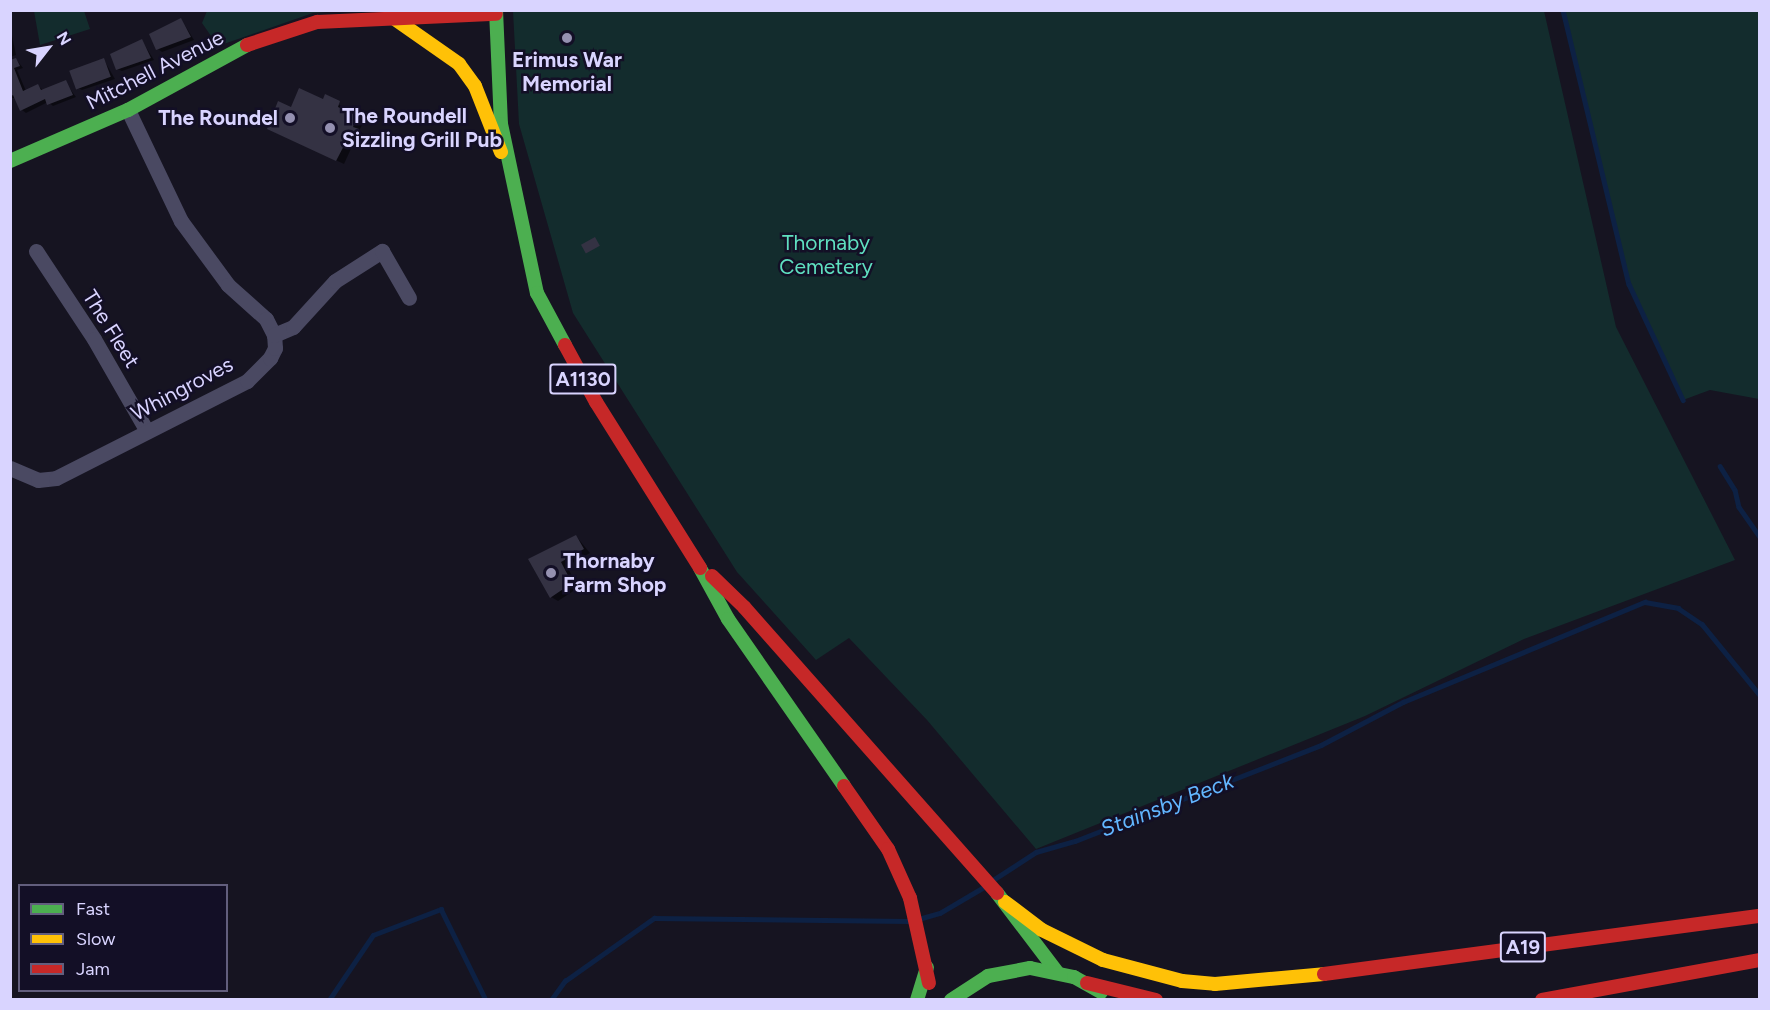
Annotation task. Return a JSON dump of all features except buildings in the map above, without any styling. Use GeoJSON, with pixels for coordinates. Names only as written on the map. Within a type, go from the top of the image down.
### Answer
{"type":"FeatureCollection","features":[{"type":"Feature","properties":{"kind":"main road","name":"Mitchell Avenue"},"geometry":{"type":"LineString","coordinates":[[10,162],[128,110],[242,48],[291,29],[317,22],[496,12]]}},
{"type":"Feature","properties":{"kind":"main road","name":"A1130"},"geometry":{"type":"LineString","coordinates":[[496,12],[501,124],[537,293],[596,402],[696,560],[728,619],[888,849],[910,898],[927,968],[929,999]]}},
{"type":"Feature","properties":{"kind":"main road"},"geometry":{"type":"LineString","coordinates":[[392,17],[459,64],[475,86],[513,180]]}},
{"type":"Feature","properties":{"kind":"main road","name":"A1130"},"geometry":{"type":"LineString","coordinates":[[696,560],[744,607],[970,862],[1002,899],[1057,972]]}},
{"type":"Feature","properties":{"kind":"main road","name":"A19"},"geometry":{"type":"LineString","coordinates":[[1002,899],[1072,946],[1128,968],[1182,981],[1215,984],[1288,979],[1760,916]]}},
{"type":"Feature","properties":{"kind":"main road"},"geometry":{"type":"LineString","coordinates":[[1542,999],[1760,960]]}},
{"type":"Feature","properties":{"kind":"main road"},"geometry":{"type":"LineString","coordinates":[[917,999],[927,968]]}},
{"type":"Feature","properties":{"kind":"main road"},"geometry":{"type":"LineString","coordinates":[[951,999],[988,976],[1004,971],[1030,968],[1057,972],[1087,983],[1156,999]]}},
{"type":"Feature","properties":{"kind":"main road","name":"A19"},"geometry":{"type":"LineString","coordinates":[[1211,998],[1256,991],[1288,979]]}},
{"type":"Feature","properties":{"kind":"main road"},"geometry":{"type":"LineString","coordinates":[[1087,983],[1111,999]]}},
{"type":"Feature","properties":{"kind":"street"},"geometry":{"type":"LineString","coordinates":[[128,110],[181,221],[228,285],[266,319],[274,335],[293,327],[334,281],[382,251],[409,298]]}},
{"type":"Feature","properties":{"kind":"street","name":"The Fleet"},"geometry":{"type":"LineString","coordinates":[[36,251],[94,339],[147,431]]}},
{"type":"Feature","properties":{"kind":"street","name":"Whingroves"},"geometry":{"type":"LineString","coordinates":[[10,468],[38,480],[56,478],[247,381],[270,358],[275,348],[274,335]]}},
{"type":"Feature","properties":{"kind":"green space"},"geometry":{"type":"Polygon","coordinates":[[[34,11],[84,11],[90,29],[40,45],[34,11]]]}},
{"type":"Feature","properties":{"kind":"green space"},"geometry":{"type":"Polygon","coordinates":[[[207,11],[343,11],[313,13],[218,46],[202,23],[207,11]]]}},
{"type":"Feature","properties":{"kind":"green space","name":"Thornaby Cemetery"},"geometry":{"type":"Polygon","coordinates":[[[513,11],[1544,11],[1616,327],[1735,560],[1524,639],[1365,716],[1036,849],[927,720],[849,638],[816,660],[737,572],[573,313],[519,124],[513,11]]]}},
{"type":"Feature","properties":{"kind":"green space"},"geometry":{"type":"Polygon","coordinates":[[[1563,11],[1759,11],[1759,399],[1710,390],[1683,400],[1629,284],[1563,11]]]}},
{"type":"Feature","properties":{"kind":"waterway"},"geometry":{"type":"LineString","coordinates":[[1563,10],[1629,284],[1683,400]]}},
{"type":"Feature","properties":{"kind":"waterway"},"geometry":{"type":"LineString","coordinates":[[1720,466],[1735,490],[1739,507],[1760,537]]}},
{"type":"Feature","properties":{"kind":"waterway","name":"Stainsby Beck"},"geometry":{"type":"LineString","coordinates":[[993,880],[1036,852],[1075,841],[1321,745],[1403,702],[1645,602],[1678,608],[1702,624],[1760,695]]}},
{"type":"Feature","properties":{"kind":"waterway","name":"Stainsby Beck"},"geometry":{"type":"LineString","coordinates":[[922,918],[940,913],[984,887]]}},
{"type":"Feature","properties":{"kind":"waterway","name":"Stainsby Beck"},"geometry":{"type":"LineString","coordinates":[[329,1000],[373,935],[441,909],[486,1000]]}},
{"type":"Feature","properties":{"kind":"waterway","name":"Stainsby Beck"},"geometry":{"type":"LineString","coordinates":[[551,1000],[565,981],[654,918],[908,921]]}},
{"type":"Feature","properties":{"kind":"traffic: fast"},"geometry":{"type":"LineString","coordinates":[[496,10],[501,124],[537,293],[565,345]]}},
{"type":"Feature","properties":{"kind":"traffic: fast"},"geometry":{"type":"LineString","coordinates":[[10,161],[128,110],[247,45]]}},
{"type":"Feature","properties":{"kind":"traffic: fast"},"geometry":{"type":"LineString","coordinates":[[700,568],[728,619],[844,786]]}},
{"type":"Feature","properties":{"kind":"traffic: fast"},"geometry":{"type":"LineString","coordinates":[[997,893],[1057,972]]}},
{"type":"Feature","properties":{"kind":"traffic: fast"},"geometry":{"type":"LineString","coordinates":[[917,1000],[927,968]]}},
{"type":"Feature","properties":{"kind":"traffic: fast"},"geometry":{"type":"LineString","coordinates":[[951,1000],[988,976],[1030,968],[1074,977],[1101,992]]}},
{"type":"Feature","properties":{"kind":"traffic: slow"},"geometry":{"type":"LineString","coordinates":[[392,17],[459,64],[475,86],[501,152]]}},
{"type":"Feature","properties":{"kind":"traffic: slow"},"geometry":{"type":"LineString","coordinates":[[1005,902],[1042,930],[1103,960],[1182,981],[1215,984],[1324,974]]}},
{"type":"Feature","properties":{"kind":"traffic: jam"},"geometry":{"type":"LineString","coordinates":[[247,45],[317,22],[496,14]]}},
{"type":"Feature","properties":{"kind":"traffic: jam"},"geometry":{"type":"LineString","coordinates":[[565,345],[596,402],[700,568]]}},
{"type":"Feature","properties":{"kind":"traffic: jam"},"geometry":{"type":"LineString","coordinates":[[712,576],[744,607],[997,893]]}},
{"type":"Feature","properties":{"kind":"traffic: jam"},"geometry":{"type":"LineString","coordinates":[[844,786],[888,849],[910,898],[929,983]]}},
{"type":"Feature","properties":{"kind":"traffic: jam"},"geometry":{"type":"LineString","coordinates":[[1324,974],[1760,916]]}},
{"type":"Feature","properties":{"kind":"traffic: jam"},"geometry":{"type":"LineString","coordinates":[[1542,1000],[1760,960]]}},
{"type":"Feature","properties":{"kind":"traffic: jam"},"geometry":{"type":"LineString","coordinates":[[1087,983],[1156,1000]]}},
{"type":"Feature","properties":{"kind":"place","name":"Erimus War Memorial"},"geometry":{"type":"Point","coordinates":[567,38]}},
{"type":"Feature","properties":{"kind":"place","name":"The Roundel"},"geometry":{"type":"Point","coordinates":[290,118]}},
{"type":"Feature","properties":{"kind":"place","name":"The Roundell Sizzling Grill Pub"},"geometry":{"type":"Point","coordinates":[330,128]}},
{"type":"Feature","properties":{"kind":"place","name":"Thornaby Farm Shop"},"geometry":{"type":"Point","coordinates":[551,573]}}]}
